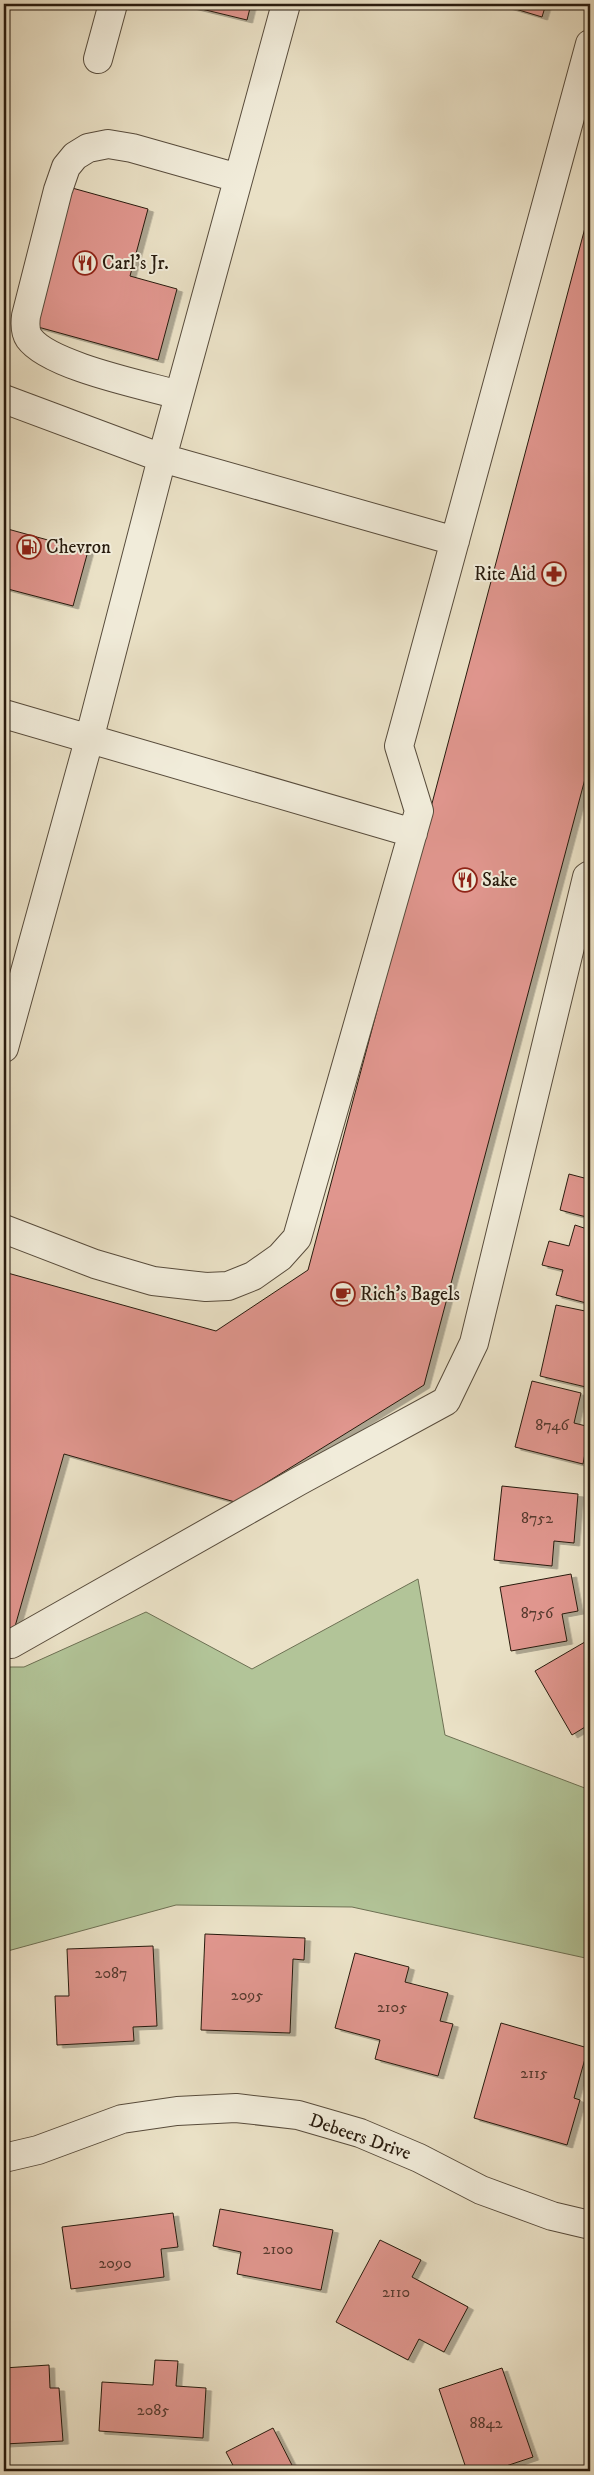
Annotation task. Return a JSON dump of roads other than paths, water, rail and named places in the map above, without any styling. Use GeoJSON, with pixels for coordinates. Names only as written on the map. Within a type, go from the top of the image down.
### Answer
{"type":"FeatureCollection","features":[{"type":"Feature","properties":{"kind":"street"},"geometry":{"type":"LineString","coordinates":[[98,59],[113,4]]}},
{"type":"Feature","properties":{"kind":"street"},"geometry":{"type":"LineString","coordinates":[[4,1048],[89,740],[162,458],[286,4]]}},
{"type":"Feature","properties":{"kind":"street"},"geometry":{"type":"LineString","coordinates":[[4,1229],[95,1264],[153,1281],[206,1287],[228,1286],[253,1276],[280,1257],[298,1238],[419,811],[399,746],[590,44]]}},
{"type":"Feature","properties":{"kind":"street"},"geometry":{"type":"LineString","coordinates":[[179,395],[68,362],[46,353],[28,337],[25,325],[26,316],[58,190],[66,167],[75,156],[88,148],[108,144],[149,152],[238,178]]}},
{"type":"Feature","properties":{"kind":"street"},"geometry":{"type":"LineString","coordinates":[[4,400],[162,458],[455,541]]}},
{"type":"Feature","properties":{"kind":"street"},"geometry":{"type":"LineString","coordinates":[[4,714],[413,833]]}},
{"type":"Feature","properties":{"kind":"street"},"geometry":{"type":"LineString","coordinates":[[4,1641],[11,1644],[299,1481],[446,1401],[474,1343],[587,877],[590,875]]}},
{"type":"Feature","properties":{"kind":"street","name":"Debeers Drive"},"geometry":{"type":"LineString","coordinates":[[4,2158],[38,2150],[122,2119],[177,2111],[236,2108],[298,2115],[360,2133],[420,2158],[481,2190],[552,2216],[590,2225]]}},
{"type":"Feature","properties":{"kind":"place","name":"Carl's Jr."},"geometry":{"type":"Point","coordinates":[85,263]}},
{"type":"Feature","properties":{"kind":"place","name":"Chevron"},"geometry":{"type":"Point","coordinates":[29,547]}},
{"type":"Feature","properties":{"kind":"place","name":"Rite Aid"},"geometry":{"type":"Point","coordinates":[554,574]}},
{"type":"Feature","properties":{"kind":"place","name":"Sake"},"geometry":{"type":"Point","coordinates":[465,880]}},
{"type":"Feature","properties":{"kind":"place","name":"Rich's Bagels"},"geometry":{"type":"Point","coordinates":[343,1294]}}]}
